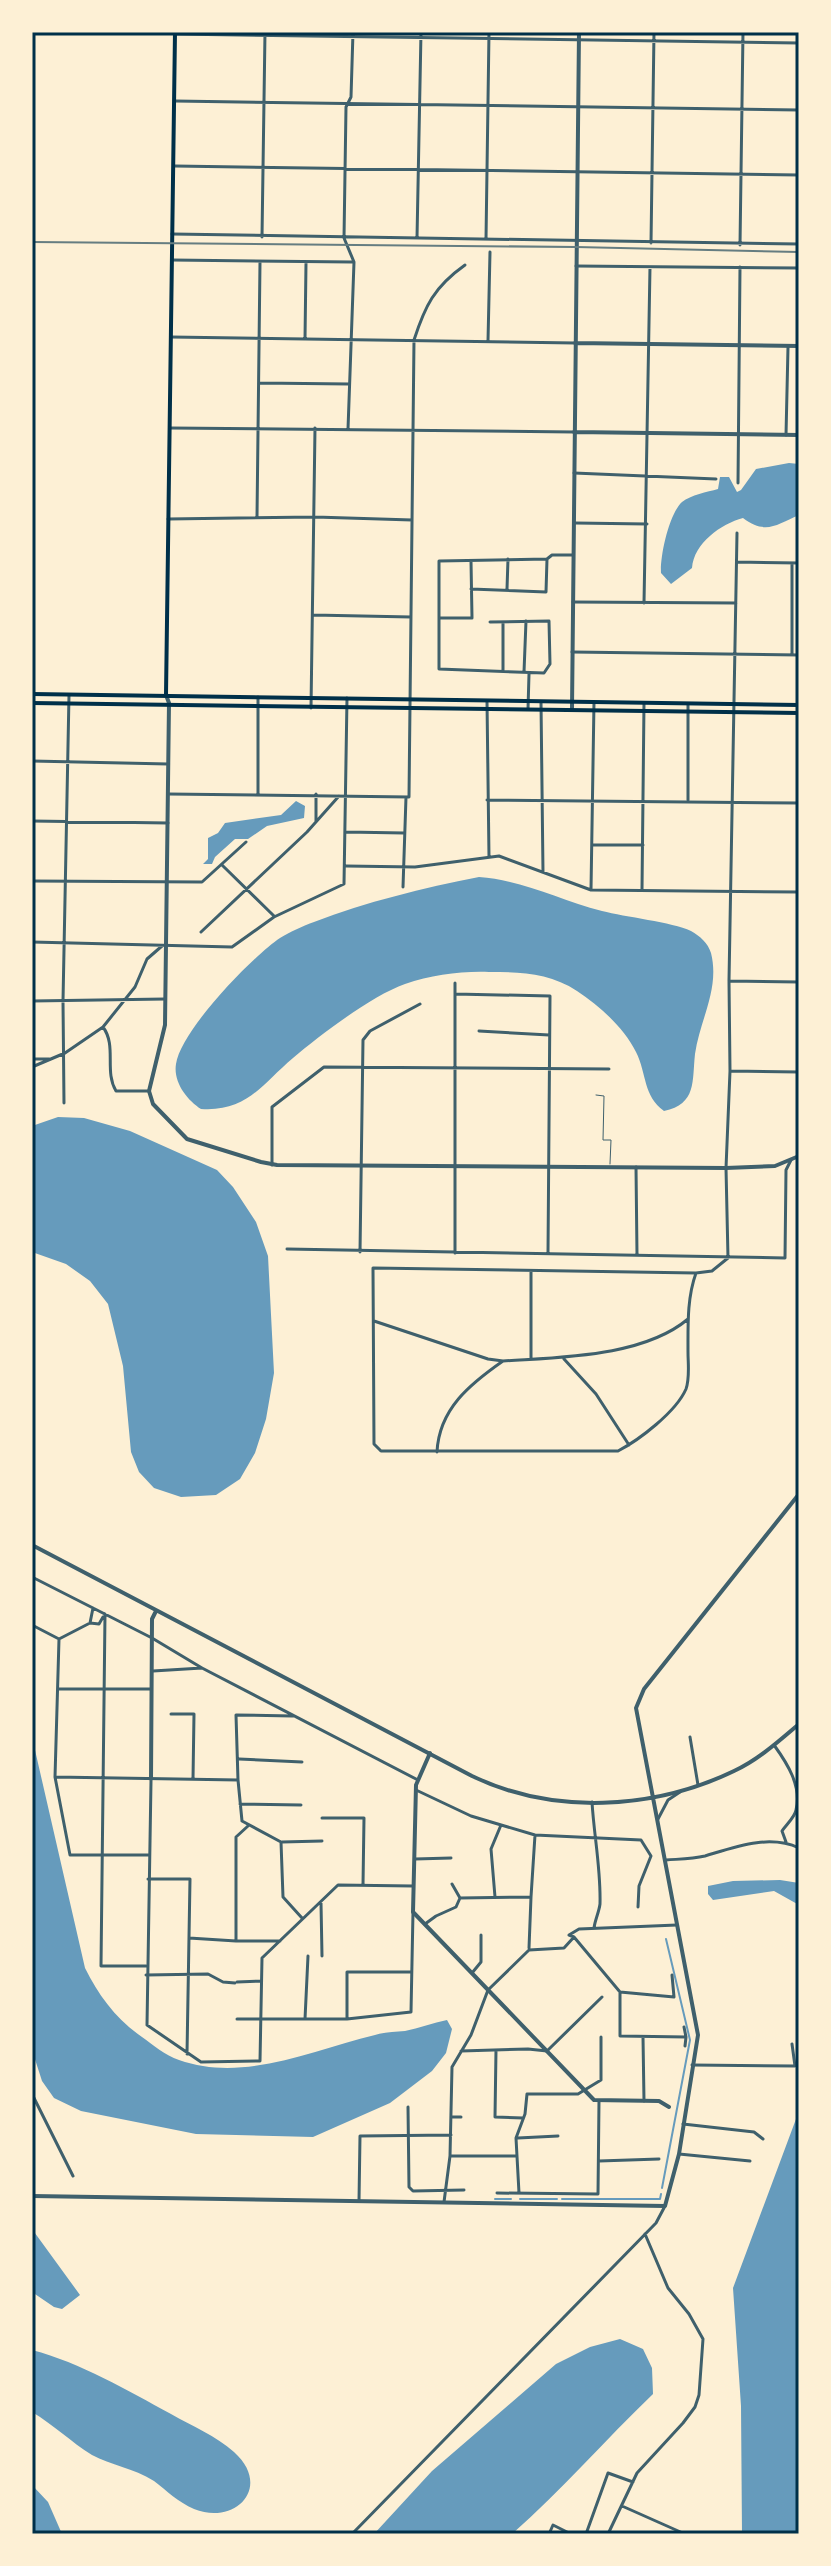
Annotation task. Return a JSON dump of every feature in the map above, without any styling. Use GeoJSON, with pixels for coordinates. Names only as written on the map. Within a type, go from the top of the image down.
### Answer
{"type":"FeatureCollection","features":[{"type":"Feature","properties":{"kind":"main road"},"geometry":{"type":"LineString","coordinates":[[166,695],[175,33]]}},
{"type":"Feature","properties":{"kind":"main road"},"geometry":{"type":"LineString","coordinates":[[32,694],[799,705]]}},
{"type":"Feature","properties":{"kind":"main road"},"geometry":{"type":"LineString","coordinates":[[32,703],[799,713]]}},
{"type":"Feature","properties":{"kind":"street"},"geometry":{"type":"LineString","coordinates":[[486,239],[489,32]]}},
{"type":"Feature","properties":{"kind":"street"},"geometry":{"type":"LineString","coordinates":[[572,709],[579,32]]}},
{"type":"Feature","properties":{"kind":"street"},"geometry":{"type":"LineString","coordinates":[[651,243],[654,32]]}},
{"type":"Feature","properties":{"kind":"street"},"geometry":{"type":"LineString","coordinates":[[740,245],[743,32]]}},
{"type":"Feature","properties":{"kind":"street"},"geometry":{"type":"LineString","coordinates":[[175,33],[799,43]]}},
{"type":"Feature","properties":{"kind":"street"},"geometry":{"type":"LineString","coordinates":[[262,237],[264,34]]}},
{"type":"Feature","properties":{"kind":"street"},"geometry":{"type":"LineString","coordinates":[[348,429],[354,262],[344,238],[344,168],[346,107],[351,97],[352,34]]}},
{"type":"Feature","properties":{"kind":"street"},"geometry":{"type":"LineString","coordinates":[[417,238],[421,35]]}},
{"type":"Feature","properties":{"kind":"street"},"geometry":{"type":"LineString","coordinates":[[174,101],[799,110]]}},
{"type":"Feature","properties":{"kind":"street"},"geometry":{"type":"LineString","coordinates":[[173,166],[799,175]]}},
{"type":"Feature","properties":{"kind":"street"},"geometry":{"type":"LineString","coordinates":[[172,234],[799,244]]}},
{"type":"Feature","properties":{"kind":"street"},"geometry":{"type":"LineString","coordinates":[[488,341],[490,252]]}},
{"type":"Feature","properties":{"kind":"street"},"geometry":{"type":"LineString","coordinates":[[172,260],[354,262]]}},
{"type":"Feature","properties":{"kind":"street"},"geometry":{"type":"LineString","coordinates":[[257,517],[260,262]]}},
{"type":"Feature","properties":{"kind":"street"},"geometry":{"type":"LineString","coordinates":[[305,339],[306,263]]}},
{"type":"Feature","properties":{"kind":"street"},"geometry":{"type":"LineString","coordinates":[[403,887],[410,700],[414,340],[420,316],[441,285],[465,265]]}},
{"type":"Feature","properties":{"kind":"street"},"geometry":{"type":"LineString","coordinates":[[576,266],[799,268]]}},
{"type":"Feature","properties":{"kind":"street"},"geometry":{"type":"LineString","coordinates":[[644,603],[650,267]]}},
{"type":"Feature","properties":{"kind":"street"},"geometry":{"type":"LineString","coordinates":[[738,483],[740,267]]}},
{"type":"Feature","properties":{"kind":"street"},"geometry":{"type":"LineString","coordinates":[[171,337],[799,346]]}},
{"type":"Feature","properties":{"kind":"street"},"geometry":{"type":"LineString","coordinates":[[786,435],[789,346]]}},
{"type":"Feature","properties":{"kind":"street"},"geometry":{"type":"LineString","coordinates":[[259,383],[349,384]]}},
{"type":"Feature","properties":{"kind":"street"},"geometry":{"type":"LineString","coordinates":[[170,428],[799,435]]}},
{"type":"Feature","properties":{"kind":"street"},"geometry":{"type":"LineString","coordinates":[[311,708],[315,428]]}},
{"type":"Feature","properties":{"kind":"street"},"geometry":{"type":"LineString","coordinates":[[574,473],[716,479]]}},
{"type":"Feature","properties":{"kind":"street"},"geometry":{"type":"LineString","coordinates":[[168,519],[315,517],[412,520]]}},
{"type":"Feature","properties":{"kind":"street"},"geometry":{"type":"LineString","coordinates":[[573,523],[647,524]]}},
{"type":"Feature","properties":{"kind":"street"},"geometry":{"type":"LineString","coordinates":[[696,1273],[688,1319],[688,1378],[685,1390],[651,1429],[618,1451],[381,1451],[374,1444],[373,1268],[696,1273],[712,1271],[728,1258],[726,1168],[737,533]]}},
{"type":"Feature","properties":{"kind":"street"},"geometry":{"type":"LineString","coordinates":[[490,622],[549,621],[550,664],[544,673],[439,669],[439,561],[547,559],[552,555],[572,555]]}},
{"type":"Feature","properties":{"kind":"street"},"geometry":{"type":"LineString","coordinates":[[507,589],[508,559]]}},
{"type":"Feature","properties":{"kind":"street"},"geometry":{"type":"LineString","coordinates":[[471,589],[546,592],[547,559]]}},
{"type":"Feature","properties":{"kind":"street"},"geometry":{"type":"LineString","coordinates":[[440,618],[472,618],[471,560]]}},
{"type":"Feature","properties":{"kind":"street"},"geometry":{"type":"LineString","coordinates":[[737,562],[799,563]]}},
{"type":"Feature","properties":{"kind":"street"},"geometry":{"type":"LineString","coordinates":[[792,563],[792,655]]}},
{"type":"Feature","properties":{"kind":"street"},"geometry":{"type":"LineString","coordinates":[[573,602],[736,603]]}},
{"type":"Feature","properties":{"kind":"street"},"geometry":{"type":"LineString","coordinates":[[313,615],[411,617]]}},
{"type":"Feature","properties":{"kind":"street"},"geometry":{"type":"LineString","coordinates":[[526,621],[528,709]]}},
{"type":"Feature","properties":{"kind":"street"},"geometry":{"type":"LineString","coordinates":[[503,622],[503,671]]}},
{"type":"Feature","properties":{"kind":"street"},"geometry":{"type":"LineString","coordinates":[[572,652],[799,655]]}},
{"type":"Feature","properties":{"kind":"street"},"geometry":{"type":"LineString","coordinates":[[64,1103],[69,695]]}},
{"type":"Feature","properties":{"kind":"street"},"geometry":{"type":"LineString","coordinates":[[166,695],[169,703],[165,1025],[149,1091],[153,1104],[179,1133],[196,1144],[272,1165],[726,1168],[775,1166],[799,1156]]}},
{"type":"Feature","properties":{"kind":"street"},"geometry":{"type":"LineString","coordinates":[[258,697],[258,795]]}},
{"type":"Feature","properties":{"kind":"street"},"geometry":{"type":"LineString","coordinates":[[32,942],[232,947],[274,917],[344,884],[347,698]]}},
{"type":"Feature","properties":{"kind":"street"},"geometry":{"type":"LineString","coordinates":[[487,701],[489,857]]}},
{"type":"Feature","properties":{"kind":"street"},"geometry":{"type":"LineString","coordinates":[[541,702],[543,872]]}},
{"type":"Feature","properties":{"kind":"street"},"geometry":{"type":"LineString","coordinates":[[591,890],[594,702]]}},
{"type":"Feature","properties":{"kind":"street"},"geometry":{"type":"LineString","coordinates":[[642,890],[644,703]]}},
{"type":"Feature","properties":{"kind":"street"},"geometry":{"type":"LineString","coordinates":[[688,704],[688,801]]}},
{"type":"Feature","properties":{"kind":"street"},"geometry":{"type":"LineString","coordinates":[[32,761],[168,764]]}},
{"type":"Feature","properties":{"kind":"street"},"geometry":{"type":"LineString","coordinates":[[168,794],[408,797]]}},
{"type":"Feature","properties":{"kind":"street"},"geometry":{"type":"LineString","coordinates":[[316,794],[316,821]]}},
{"type":"Feature","properties":{"kind":"street"},"geometry":{"type":"LineString","coordinates":[[201,932],[307,832],[339,796]]}},
{"type":"Feature","properties":{"kind":"street"},"geometry":{"type":"LineString","coordinates":[[487,800],[799,803]]}},
{"type":"Feature","properties":{"kind":"street"},"geometry":{"type":"LineString","coordinates":[[32,821],[168,823]]}},
{"type":"Feature","properties":{"kind":"street"},"geometry":{"type":"LineString","coordinates":[[346,832],[404,833]]}},
{"type":"Feature","properties":{"kind":"street"},"geometry":{"type":"LineString","coordinates":[[32,881],[202,882],[246,842]]}},
{"type":"Feature","properties":{"kind":"street"},"geometry":{"type":"LineString","coordinates":[[592,845],[643,845]]}},
{"type":"Feature","properties":{"kind":"street"},"geometry":{"type":"LineString","coordinates":[[346,866],[415,867],[499,856],[591,890],[799,892]]}},
{"type":"Feature","properties":{"kind":"street"},"geometry":{"type":"LineString","coordinates":[[222,865],[274,917]]}},
{"type":"Feature","properties":{"kind":"street"},"geometry":{"type":"LineString","coordinates":[[32,1067],[65,1053],[103,1027],[135,987],[141,966],[164,945]]}},
{"type":"Feature","properties":{"kind":"street"},"geometry":{"type":"LineString","coordinates":[[729,981],[799,982]]}},
{"type":"Feature","properties":{"kind":"street"},"geometry":{"type":"LineString","coordinates":[[455,983],[455,1253]]}},
{"type":"Feature","properties":{"kind":"street"},"geometry":{"type":"LineString","coordinates":[[455,994],[550,996],[548,1254]]}},
{"type":"Feature","properties":{"kind":"street"},"geometry":{"type":"LineString","coordinates":[[32,1001],[165,999]]}},
{"type":"Feature","properties":{"kind":"street"},"geometry":{"type":"LineString","coordinates":[[360,1252],[363,1040],[370,1031],[420,1004]]}},
{"type":"Feature","properties":{"kind":"street"},"geometry":{"type":"LineString","coordinates":[[103,1027],[110,1036],[111,1082],[116,1091],[149,1091]]}},
{"type":"Feature","properties":{"kind":"street"},"geometry":{"type":"LineString","coordinates":[[479,1031],[549,1035]]}},
{"type":"Feature","properties":{"kind":"street"},"geometry":{"type":"LineString","coordinates":[[32,1059],[53,1059]]}},
{"type":"Feature","properties":{"kind":"street"},"geometry":{"type":"LineString","coordinates":[[272,1165],[272,1107],[324,1067],[609,1069]]}},
{"type":"Feature","properties":{"kind":"street"},"geometry":{"type":"LineString","coordinates":[[730,1071],[799,1072]]}},
{"type":"Feature","properties":{"kind":"street"},"geometry":{"type":"LineString","coordinates":[[287,1249],[785,1258],[786,1170],[791,1160]]}},
{"type":"Feature","properties":{"kind":"street"},"geometry":{"type":"LineString","coordinates":[[636,1167],[637,1256]]}},
{"type":"Feature","properties":{"kind":"street"},"geometry":{"type":"LineString","coordinates":[[531,1272],[531,1359]]}},
{"type":"Feature","properties":{"kind":"street"},"geometry":{"type":"LineString","coordinates":[[373,1321],[488,1359],[503,1361],[602,1353],[672,1332],[688,1319]]}},
{"type":"Feature","properties":{"kind":"street"},"geometry":{"type":"LineString","coordinates":[[563,1358],[596,1394],[629,1445]]}},
{"type":"Feature","properties":{"kind":"street"},"geometry":{"type":"LineString","coordinates":[[437,1452],[437,1438],[451,1406],[473,1382],[503,1361]]}},
{"type":"Feature","properties":{"kind":"street"},"geometry":{"type":"LineString","coordinates":[[352,2534],[656,2223],[665,2206],[679,2154],[698,2035],[636,1708],[638,1698],[799,1494]]}},
{"type":"Feature","properties":{"kind":"street"},"geometry":{"type":"LineString","coordinates":[[32,1545],[472,1776],[510,1792],[548,1800],[592,1802],[654,1798],[735,1771],[799,1724]]}},
{"type":"Feature","properties":{"kind":"street"},"geometry":{"type":"LineString","coordinates":[[32,1577],[418,1780]]}},
{"type":"Feature","properties":{"kind":"street"},"geometry":{"type":"LineString","coordinates":[[90,1623],[93,1608]]}},
{"type":"Feature","properties":{"kind":"street"},"geometry":{"type":"LineString","coordinates":[[156,1611],[152,1619],[147,2025],[201,2062],[260,2061],[262,1958],[338,1885],[413,1886]]}},
{"type":"Feature","properties":{"kind":"street"},"geometry":{"type":"LineString","coordinates":[[59,1639],[90,1623],[99,1624],[105,1614]]}},
{"type":"Feature","properties":{"kind":"street"},"geometry":{"type":"LineString","coordinates":[[105,1614],[101,1966],[146,1966]]}},
{"type":"Feature","properties":{"kind":"street"},"geometry":{"type":"LineString","coordinates":[[32,1625],[59,1639]]}},
{"type":"Feature","properties":{"kind":"street"},"geometry":{"type":"LineString","coordinates":[[59,1639],[55,1777],[70,1855],[148,1855]]}},
{"type":"Feature","properties":{"kind":"street"},"geometry":{"type":"LineString","coordinates":[[153,1671],[202,1668]]}},
{"type":"Feature","properties":{"kind":"street"},"geometry":{"type":"LineString","coordinates":[[59,1689],[151,1689]]}},
{"type":"Feature","properties":{"kind":"street"},"geometry":{"type":"LineString","coordinates":[[171,1714],[194,1714],[193,1779]]}},
{"type":"Feature","properties":{"kind":"street"},"geometry":{"type":"LineString","coordinates":[[294,1716],[236,1715],[242,1821],[281,1842],[322,1841]]}},
{"type":"Feature","properties":{"kind":"street"},"geometry":{"type":"LineString","coordinates":[[690,1737],[698,1785]]}},
{"type":"Feature","properties":{"kind":"street"},"geometry":{"type":"LineString","coordinates":[[773,1745],[788,1764],[796,1788],[796,1811],[782,1831],[786,1842]]}},
{"type":"Feature","properties":{"kind":"street"},"geometry":{"type":"LineString","coordinates":[[237,2019],[347,2019],[411,2012],[416,1790],[430,1753]]}},
{"type":"Feature","properties":{"kind":"street"},"geometry":{"type":"LineString","coordinates":[[239,1759],[302,1762]]}},
{"type":"Feature","properties":{"kind":"street"},"geometry":{"type":"LineString","coordinates":[[55,1777],[238,1780]]}},
{"type":"Feature","properties":{"kind":"street"},"geometry":{"type":"LineString","coordinates":[[416,1790],[471,1816],[535,1835],[641,1840],[649,1851],[650,1860],[639,1886],[638,1907]]}},
{"type":"Feature","properties":{"kind":"street"},"geometry":{"type":"LineString","coordinates":[[658,1820],[668,1800],[683,1790]]}},
{"type":"Feature","properties":{"kind":"street"},"geometry":{"type":"LineString","coordinates":[[592,1802],[600,1907],[594,1928]]}},
{"type":"Feature","properties":{"kind":"street"},"geometry":{"type":"LineString","coordinates":[[240,1804],[301,1805]]}},
{"type":"Feature","properties":{"kind":"street"},"geometry":{"type":"LineString","coordinates":[[322,1818],[364,1818],[363,1885]]}},
{"type":"Feature","properties":{"kind":"street"},"geometry":{"type":"LineString","coordinates":[[495,1897],[491,1849],[501,1825]]}},
{"type":"Feature","properties":{"kind":"street"},"geometry":{"type":"LineString","coordinates":[[236,1941],[236,1837],[248,1826]]}},
{"type":"Feature","properties":{"kind":"street"},"geometry":{"type":"LineString","coordinates":[[444,2202],[450,2156],[450,2082],[454,2060],[478,2020],[488,1990],[529,1950],[535,1835]]}},
{"type":"Feature","properties":{"kind":"street"},"geometry":{"type":"LineString","coordinates":[[281,1842],[283,1897],[303,1919]]}},
{"type":"Feature","properties":{"kind":"street"},"geometry":{"type":"LineString","coordinates":[[666,1860],[702,1857],[736,1845],[786,1842],[799,1848]]}},
{"type":"Feature","properties":{"kind":"street"},"geometry":{"type":"LineString","coordinates":[[414,1859],[451,1858]]}},
{"type":"Feature","properties":{"kind":"street"},"geometry":{"type":"LineString","coordinates":[[148,1879],[190,1879],[187,2054]]}},
{"type":"Feature","properties":{"kind":"street"},"geometry":{"type":"LineString","coordinates":[[452,1884],[460,1898]]}},
{"type":"Feature","properties":{"kind":"street"},"geometry":{"type":"LineString","coordinates":[[460,1898],[531,1897]]}},
{"type":"Feature","properties":{"kind":"street"},"geometry":{"type":"LineString","coordinates":[[425,1924],[456,1907],[460,1898]]}},
{"type":"Feature","properties":{"kind":"street"},"geometry":{"type":"LineString","coordinates":[[321,1901],[322,1956]]}},
{"type":"Feature","properties":{"kind":"street"},"geometry":{"type":"LineString","coordinates":[[413,1912],[594,2100],[659,2101],[669,2107]]}},
{"type":"Feature","properties":{"kind":"street"},"geometry":{"type":"LineString","coordinates":[[678,1925],[609,1926],[573,1931],[569,1935],[620,1992],[620,2036],[686,2037]]}},
{"type":"Feature","properties":{"kind":"street"},"geometry":{"type":"LineString","coordinates":[[472,1973],[481,1962],[481,1935]]}},
{"type":"Feature","properties":{"kind":"street"},"geometry":{"type":"LineString","coordinates":[[529,1950],[559,1950],[574,1937]]}},
{"type":"Feature","properties":{"kind":"street"},"geometry":{"type":"LineString","coordinates":[[189,1938],[280,1941]]}},
{"type":"Feature","properties":{"kind":"street"},"geometry":{"type":"LineString","coordinates":[[305,2019],[308,1956]]}},
{"type":"Feature","properties":{"kind":"street"},"geometry":{"type":"LineString","coordinates":[[347,2019],[347,1972],[411,1972]]}},
{"type":"Feature","properties":{"kind":"street"},"geometry":{"type":"LineString","coordinates":[[146,1975],[208,1974],[223,1982],[261,1981]]}},
{"type":"Feature","properties":{"kind":"street"},"geometry":{"type":"LineString","coordinates":[[620,1992],[674,1997],[672,1975]]}},
{"type":"Feature","properties":{"kind":"street"},"geometry":{"type":"LineString","coordinates":[[461,2051],[547,2051],[602,1997]]}},
{"type":"Feature","properties":{"kind":"street"},"geometry":{"type":"LineString","coordinates":[[684,2027],[685,2046]]}},
{"type":"Feature","properties":{"kind":"street"},"geometry":{"type":"LineString","coordinates":[[519,2193],[516,2138],[527,2094],[578,2094],[601,2080],[601,2037]]}},
{"type":"Feature","properties":{"kind":"street"},"geometry":{"type":"LineString","coordinates":[[643,2037],[644,2101]]}},
{"type":"Feature","properties":{"kind":"street"},"geometry":{"type":"LineString","coordinates":[[692,2065],[795,2066],[792,2044]]}},
{"type":"Feature","properties":{"kind":"street"},"geometry":{"type":"LineString","coordinates":[[496,2050],[495,2117],[523,2118]]}},
{"type":"Feature","properties":{"kind":"street"},"geometry":{"type":"LineString","coordinates":[[32,2094],[73,2176]]}},
{"type":"Feature","properties":{"kind":"street"},"geometry":{"type":"LineString","coordinates":[[497,2193],[598,2194],[599,2101]]}},
{"type":"Feature","properties":{"kind":"street"},"geometry":{"type":"LineString","coordinates":[[408,2107],[409,2187],[413,2191],[464,2190]]}},
{"type":"Feature","properties":{"kind":"street"},"geometry":{"type":"LineString","coordinates":[[451,2117],[461,2117]]}},
{"type":"Feature","properties":{"kind":"street"},"geometry":{"type":"LineString","coordinates":[[683,2124],[754,2132],[763,2139]]}},
{"type":"Feature","properties":{"kind":"street"},"geometry":{"type":"LineString","coordinates":[[359,2201],[360,2136],[451,2135]]}},
{"type":"Feature","properties":{"kind":"street"},"geometry":{"type":"LineString","coordinates":[[516,2138],[558,2136]]}},
{"type":"Feature","properties":{"kind":"street"},"geometry":{"type":"LineString","coordinates":[[679,2154],[750,2161]]}},
{"type":"Feature","properties":{"kind":"street"},"geometry":{"type":"LineString","coordinates":[[450,2156],[517,2156]]}},
{"type":"Feature","properties":{"kind":"street"},"geometry":{"type":"LineString","coordinates":[[599,2161],[659,2159]]}},
{"type":"Feature","properties":{"kind":"street"},"geometry":{"type":"LineString","coordinates":[[32,2196],[665,2206]]}},
{"type":"Feature","properties":{"kind":"street"},"geometry":{"type":"LineString","coordinates":[[608,2534],[644,2463],[695,2407],[699,2395],[703,2339],[668,2288],[645,2234]]}},
{"type":"Feature","properties":{"kind":"street"},"geometry":{"type":"LineString","coordinates":[[586,2534],[608,2473],[633,2482]]}},
{"type":"Feature","properties":{"kind":"street"},"geometry":{"type":"LineString","coordinates":[[622,2506],[685,2534]]}},
{"type":"Feature","properties":{"kind":"street"},"geometry":{"type":"LineString","coordinates":[[549,2534],[553,2525],[571,2534]]}},
{"type":"Feature","properties":{"kind":"lane"},"geometry":{"type":"LineString","coordinates":[[596,1095],[604,1096],[603,1140],[611,1140],[610,1166]]}},
{"type":"Feature","properties":{"kind":"water"},"geometry":{"type":"Polygon","coordinates":[[[799,464],[799,515],[771,527],[758,526],[743,518],[726,525],[703,543],[692,568],[671,584],[661,573],[662,556],[669,525],[682,502],[718,489],[720,477],[729,477],[737,492],[756,469],[799,464]]]}},
{"type":"Feature","properties":{"kind":"water"},"geometry":{"type":"Polygon","coordinates":[[[296,801],[305,806],[304,818],[267,826],[248,839],[235,839],[215,857],[212,864],[203,864],[208,859],[208,838],[218,833],[225,823],[281,815],[296,801]]]}},
{"type":"Feature","properties":{"kind":"water"},"geometry":{"type":"Polygon","coordinates":[[[479,877],[526,886],[602,911],[683,928],[703,940],[711,953],[713,979],[697,1041],[691,1090],[682,1103],[664,1111],[657,1105],[631,1043],[611,1018],[586,997],[546,977],[501,972],[447,974],[392,989],[332,1027],[252,1095],[230,1106],[201,1109],[186,1096],[179,1084],[176,1064],[190,1033],[236,977],[280,938],[305,925],[354,908],[479,877]]]}},
{"type":"Feature","properties":{"kind":"water"},"geometry":{"type":"Polygon","coordinates":[[[58,1117],[84,1118],[130,1131],[217,1170],[233,1187],[256,1222],[268,1256],[274,1373],[266,1419],[255,1453],[240,1479],[216,1495],[181,1497],[154,1488],[139,1472],[131,1452],[123,1366],[108,1304],[90,1281],[66,1264],[32,1252],[32,1126],[58,1117]]]}},
{"type":"Feature","properties":{"kind":"water"},"geometry":{"type":"Polygon","coordinates":[[[32,1737],[85,1968],[96,1988],[124,2023],[159,2050],[179,2060],[228,2068],[278,2062],[379,2034],[447,2020],[452,2029],[446,2053],[432,2071],[390,2103],[313,2137],[196,2134],[81,2111],[54,2098],[42,2081],[32,2050],[32,1737]]]}},
{"type":"Feature","properties":{"kind":"water"},"geometry":{"type":"Polygon","coordinates":[[[780,1880],[799,1883],[799,1905],[774,1891],[713,1900],[708,1894],[708,1886],[733,1881],[780,1880]]]}},
{"type":"Feature","properties":{"kind":"water"},"geometry":{"type":"Polygon","coordinates":[[[799,2111],[799,2534],[742,2534],[741,2406],[733,2288],[799,2111]]]}},
{"type":"Feature","properties":{"kind":"water"},"geometry":{"type":"Polygon","coordinates":[[[32,2229],[80,2295],[62,2309],[32,2292],[32,2229]]]}},
{"type":"Feature","properties":{"kind":"water"},"geometry":{"type":"Polygon","coordinates":[[[620,2339],[643,2349],[652,2368],[653,2394],[512,2534],[374,2534],[432,2471],[556,2364],[590,2347],[620,2339]]]}},
{"type":"Feature","properties":{"kind":"water"},"geometry":{"type":"Polygon","coordinates":[[[32,2350],[103,2378],[227,2446],[245,2465],[250,2478],[244,2500],[235,2508],[223,2512],[209,2513],[194,2509],[154,2481],[84,2450],[32,2412],[32,2350]]]}},
{"type":"Feature","properties":{"kind":"water"},"geometry":{"type":"Polygon","coordinates":[[[32,2485],[48,2502],[62,2534],[32,2534],[32,2485]]]}},
{"type":"Feature","properties":{"kind":"waterway"},"geometry":{"type":"LineString","coordinates":[[662,2188],[690,2040],[666,1939]]}},
{"type":"Feature","properties":{"kind":"waterway"},"geometry":{"type":"LineString","coordinates":[[562,2199],[660,2199],[661,2194]]}},
{"type":"Feature","properties":{"kind":"waterway"},"geometry":{"type":"LineString","coordinates":[[495,2199],[511,2199]]}},
{"type":"Feature","properties":{"kind":"waterway"},"geometry":{"type":"LineString","coordinates":[[520,2199],[557,2199]]}},
{"type":"Feature","properties":{"kind":"railway"},"geometry":{"type":"LineString","coordinates":[[32,242],[799,252]]}}]}
